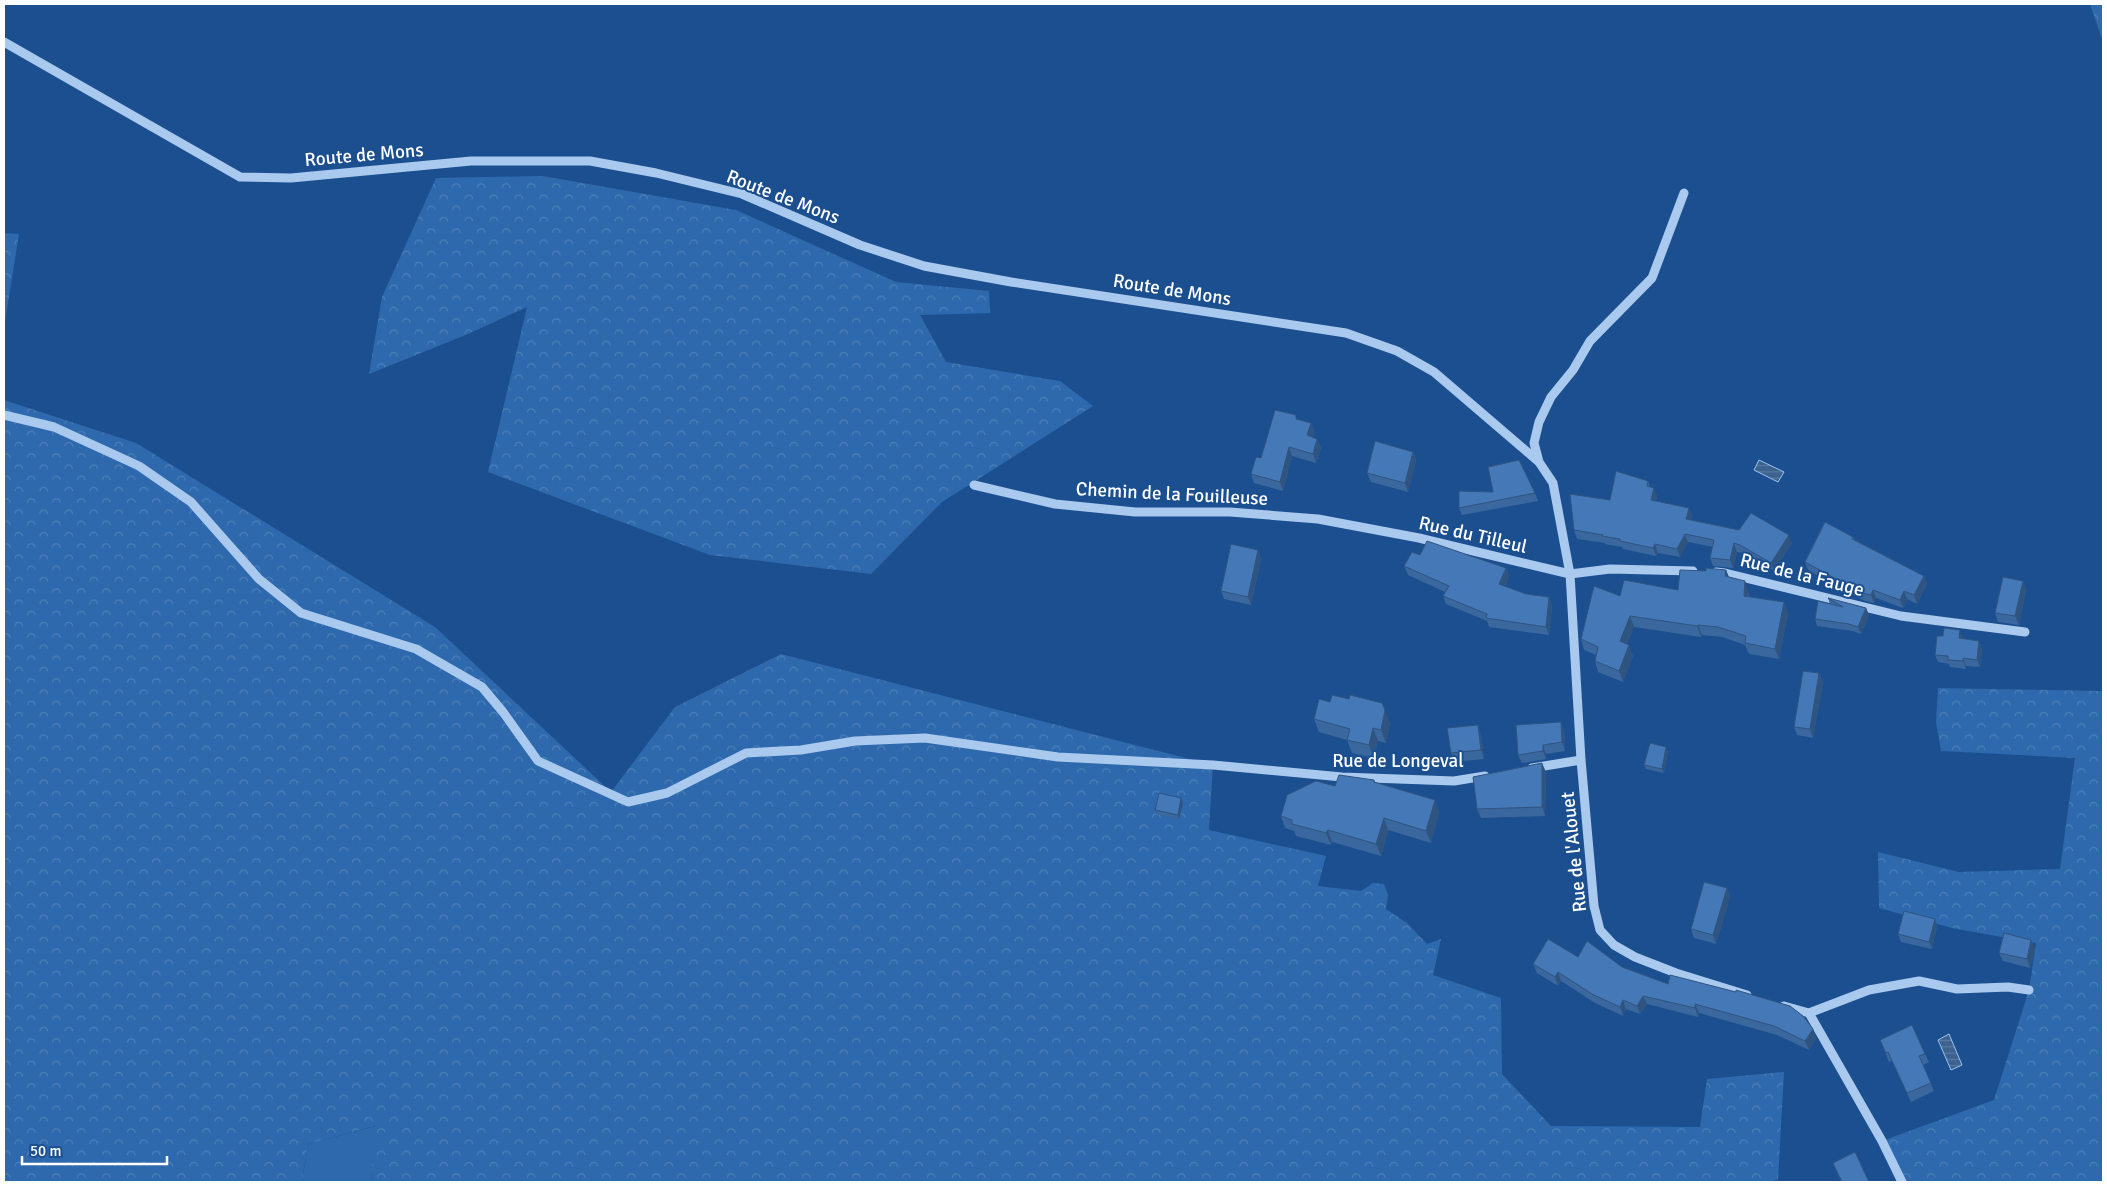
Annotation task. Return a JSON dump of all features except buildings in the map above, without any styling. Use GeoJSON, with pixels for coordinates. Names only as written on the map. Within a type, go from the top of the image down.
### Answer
{"type":"FeatureCollection","features":[{"type":"Feature","properties":{"kind":"street","name":"Route de Mons"},"geometry":{"type":"LineString","coordinates":[[4,42],[240,177],[291,178],[471,161],[590,161],[656,173],[742,194],[860,245],[924,266],[1012,282],[1346,333],[1397,351],[1434,372],[1538,462]]}},
{"type":"Feature","properties":{"kind":"street"},"geometry":{"type":"LineString","coordinates":[[1538,462],[1534,444],[1539,422],[1551,397],[1573,370],[1590,341],[1652,278],[1684,193]]}},
{"type":"Feature","properties":{"kind":"street","name":"Rue de Longeval"},"geometry":{"type":"LineString","coordinates":[[4,415],[54,427],[139,466],[191,502],[259,579],[301,613],[416,649],[482,687],[503,712],[538,761],[628,802],[667,793],[746,753],[801,750],[855,741],[925,738],[1058,757],[1213,765],[1304,775],[1454,781],[1493,774]]}},
{"type":"Feature","properties":{"kind":"street","name":"Rue de l'Alouet"},"geometry":{"type":"LineString","coordinates":[[1538,462],[1553,483],[1570,574],[1581,760],[1594,906],[1600,930],[1614,945],[1635,958],[1676,973],[1752,996]]}},
{"type":"Feature","properties":{"kind":"street","name":"Chemin de la Fouilleuse"},"geometry":{"type":"LineString","coordinates":[[974,485],[1056,504],[1135,512],[1230,512],[1318,520],[1369,528]]}},
{"type":"Feature","properties":{"kind":"street","name":"Rue du Tilleul"},"geometry":{"type":"LineString","coordinates":[[1369,528],[1570,574]]}},
{"type":"Feature","properties":{"kind":"street","name":"Rue de la Fauge"},"geometry":{"type":"LineString","coordinates":[[1570,574],[1610,569],[1645,568],[1725,573],[1902,616],[2025,632]]}},
{"type":"Feature","properties":{"kind":"street"},"geometry":{"type":"LineString","coordinates":[[1522,769],[1581,760]]}},
{"type":"Feature","properties":{"kind":"street"},"geometry":{"type":"LineString","coordinates":[[1771,1002],[1809,1013],[1869,990],[1919,981],[1958,989],[2008,987],[2029,990]]}},
{"type":"Feature","properties":{"kind":"street"},"geometry":{"type":"LineString","coordinates":[[1809,1013],[1882,1142],[1902,1182]]}},
{"type":"Feature","properties":{"kind":"green space"},"geometry":{"type":"Polygon","coordinates":[[[2090,4],[2103,4],[2103,42],[2090,4]]]}},
{"type":"Feature","properties":{"kind":"green space"},"geometry":{"type":"Polygon","coordinates":[[[543,176],[736,210],[896,282],[989,291],[990,313],[920,315],[946,362],[1060,381],[1093,406],[942,502],[871,574],[710,555],[488,472],[527,307],[468,334],[369,374],[382,297],[436,178],[543,176]]]}},
{"type":"Feature","properties":{"kind":"green space"},"geometry":{"type":"Polygon","coordinates":[[[4,233],[19,234],[4,328],[4,233]]]}},
{"type":"Feature","properties":{"kind":"green space"},"geometry":{"type":"Polygon","coordinates":[[[4,400],[136,443],[435,627],[611,792],[675,707],[781,654],[1213,765],[1209,830],[1326,856],[1318,886],[1361,891],[1373,883],[1384,884],[1388,895],[1386,909],[1407,923],[1427,944],[1441,939],[1433,975],[1501,998],[1502,1074],[1551,1126],[1700,1127],[1707,1079],[1784,1072],[1778,1180],[1767,1182],[371,1182],[375,1126],[308,1144],[302,1182],[4,1182],[4,400]]]}},
{"type":"Feature","properties":{"kind":"green space"},"geometry":{"type":"Polygon","coordinates":[[[1938,688],[2103,691],[2103,1182],[1907,1182],[1882,1141],[1994,1100],[2029,990],[2036,943],[1952,928],[1879,908],[1878,852],[1959,872],[2060,869],[2075,758],[1941,751],[1936,722],[1938,688]]]}},
{"type":"Feature","properties":{"kind":"green space"},"geometry":{"type":"Polygon","coordinates":[[[376,1126],[371,1182],[302,1182],[308,1144],[376,1126]]]}},
{"type":"Feature","properties":{"kind":"shaded area"},"geometry":{"type":"Polygon","coordinates":[[[1759,460],[1784,472],[1778,482],[1754,470],[1759,460]]]}},
{"type":"Feature","properties":{"kind":"shaded area"},"geometry":{"type":"Polygon","coordinates":[[[1949,1034],[1962,1065],[1951,1070],[1938,1040],[1949,1034]]]}}]}
